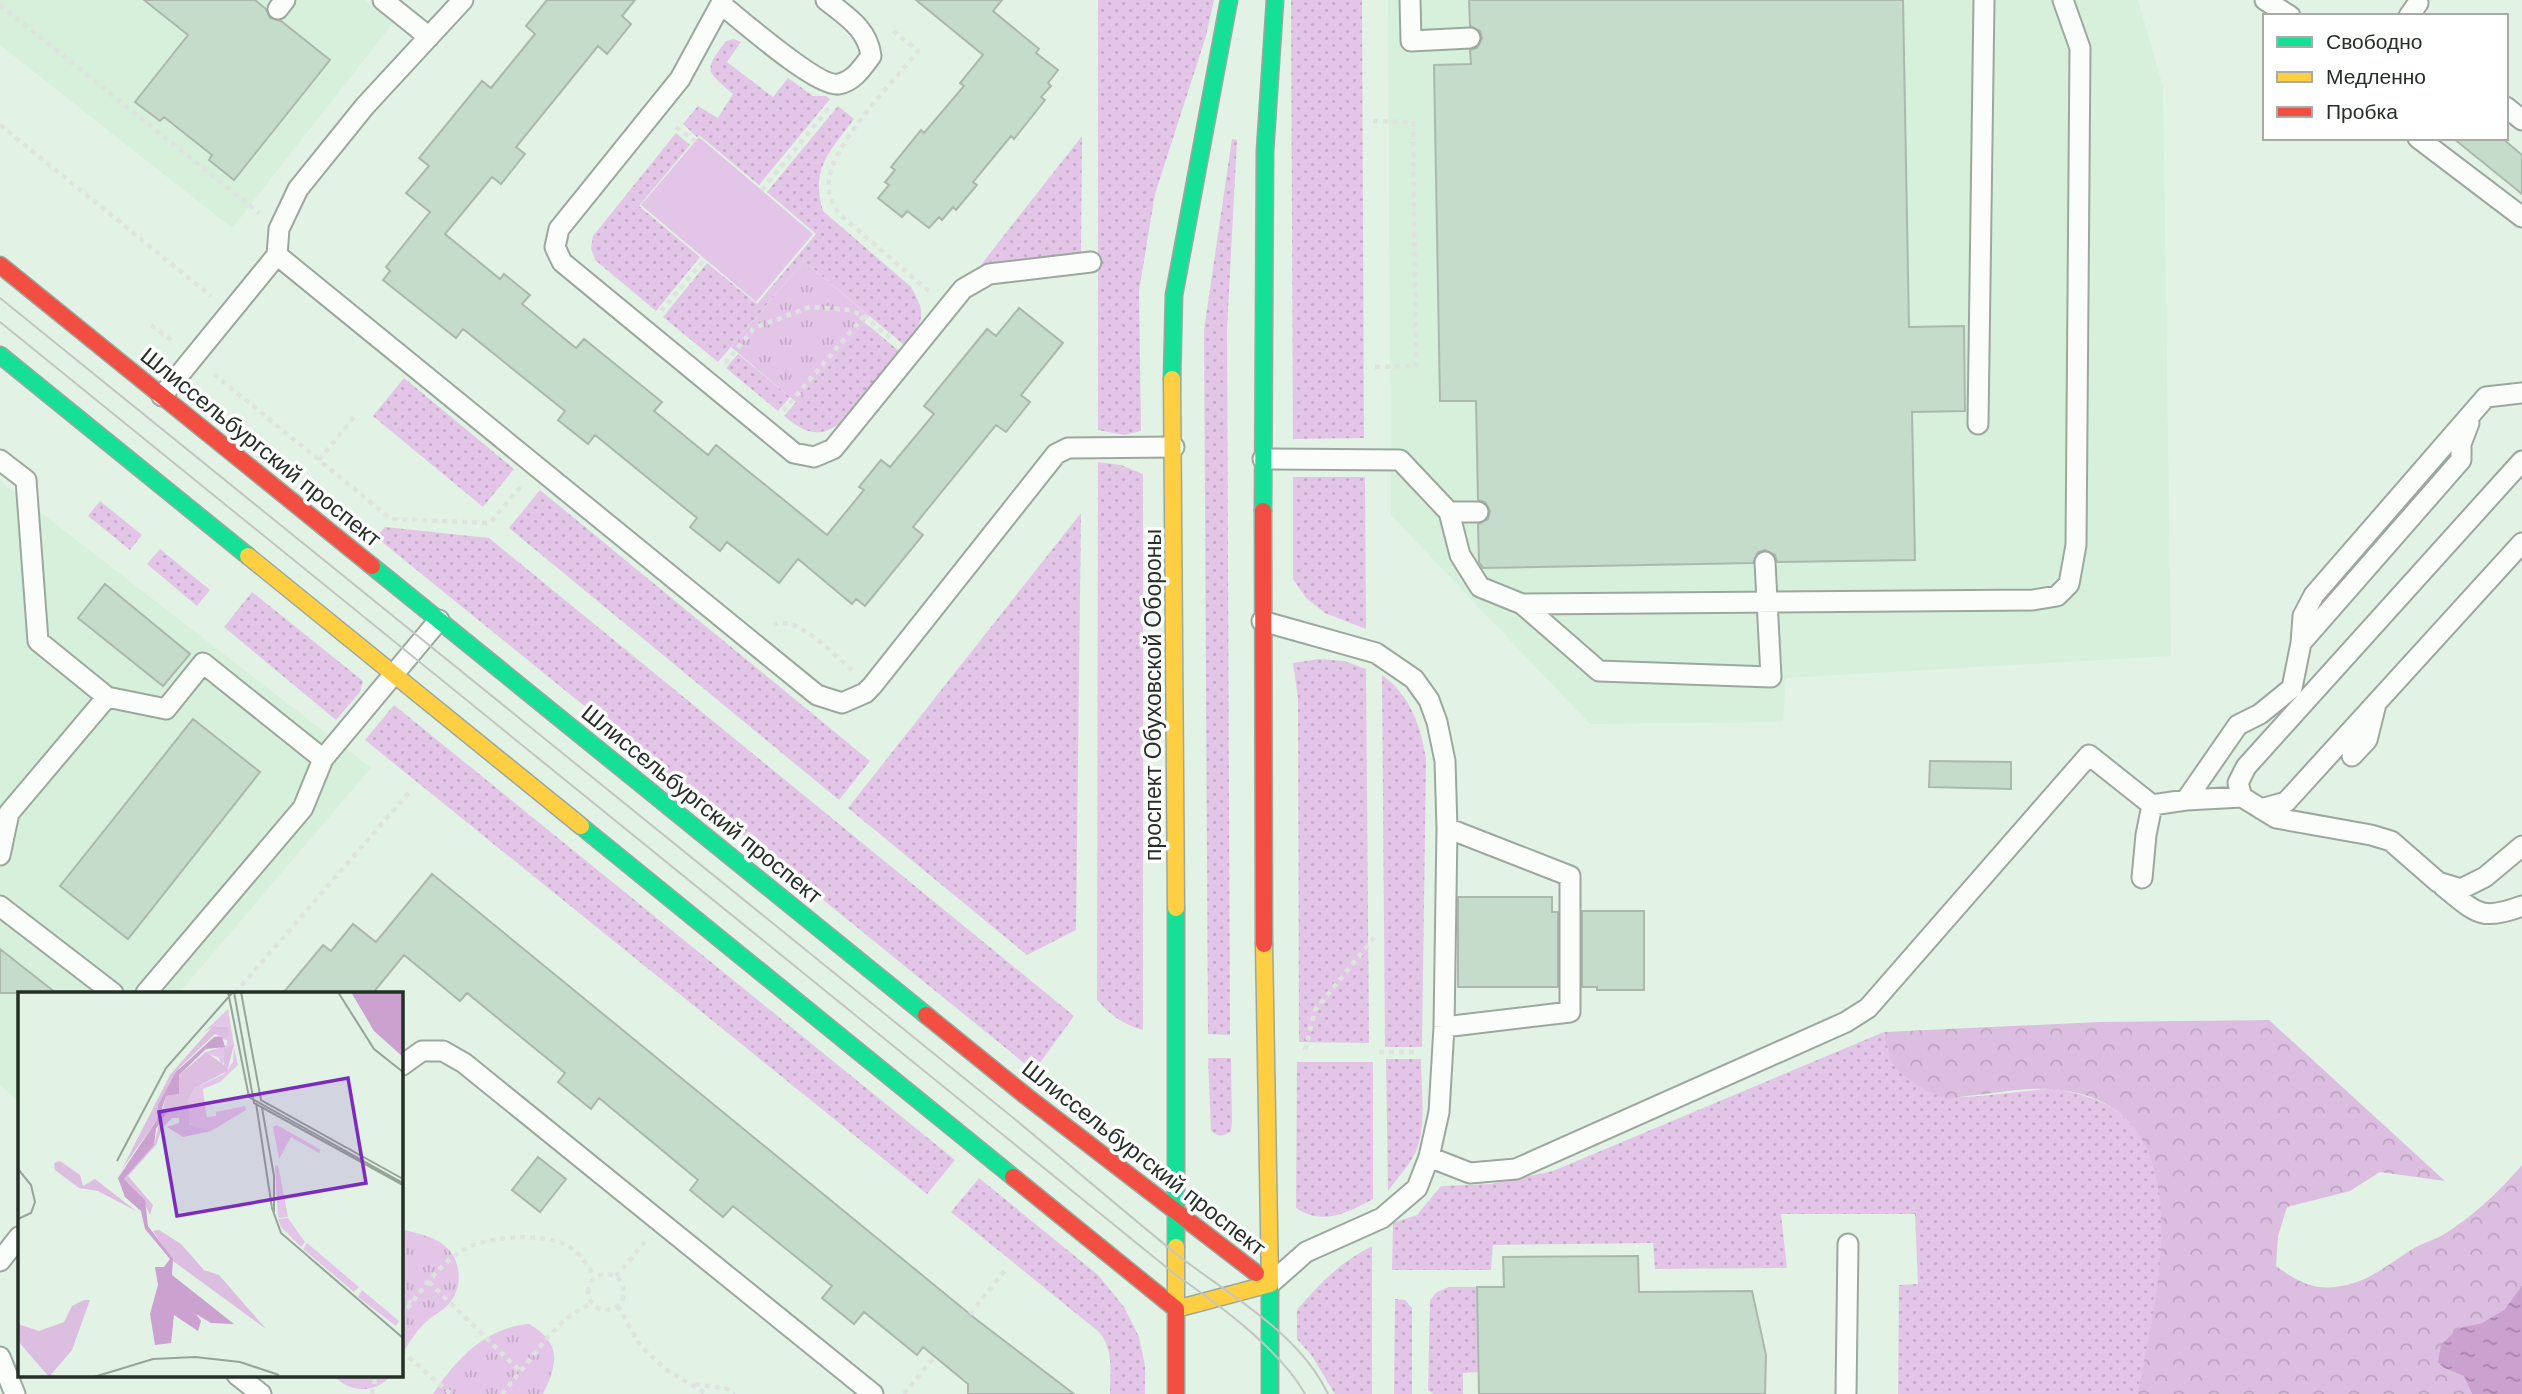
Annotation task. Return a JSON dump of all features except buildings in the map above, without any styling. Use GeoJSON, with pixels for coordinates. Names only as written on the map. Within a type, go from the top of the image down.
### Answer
{"type":"FeatureCollection","features":[{"type":"Feature","properties":{"kind":"main road","name":"проспект Обуховской Обороны"},"geometry":{"type":"LineString","coordinates":[[1176,1394],[1172,346],[1174,295],[1229,0]]}},
{"type":"Feature","properties":{"kind":"main road"},"geometry":{"type":"LineString","coordinates":[[1270,1394],[1264,1048],[1262,621],[1265,152],[1275,0]]}},
{"type":"Feature","properties":{"kind":"main road","name":"Шлиссельбургский проспект"},"geometry":{"type":"LineString","coordinates":[[0,265],[1026,1096],[1269,1284]]}},
{"type":"Feature","properties":{"kind":"main road"},"geometry":{"type":"LineString","coordinates":[[0,355],[1177,1309]]}},
{"type":"Feature","properties":{"kind":"main road","name":"Шлиссельбургский проспект"},"geometry":{"type":"LineString","coordinates":[[1177,1309],[1269,1284]]}},
{"type":"Feature","properties":{"kind":"lane"},"geometry":{"type":"LineString","coordinates":[[383,0],[429,37]]}},
{"type":"Feature","properties":{"kind":"lane"},"geometry":{"type":"LineString","coordinates":[[162,396],[277,255],[279,229],[298,189],[365,106],[463,0]]}},
{"type":"Feature","properties":{"kind":"lane"},"geometry":{"type":"LineString","coordinates":[[826,0],[859,27],[870,42],[872,56],[854,78],[837,85],[816,79],[723,2],[680,79],[559,229],[555,247],[562,262],[793,453],[814,457],[833,449],[962,289],[989,274],[1091,262]]}},
{"type":"Feature","properties":{"kind":"lane"},"geometry":{"type":"LineString","coordinates":[[1410,0],[1411,41],[1470,38]]}},
{"type":"Feature","properties":{"kind":"lane"},"geometry":{"type":"LineString","coordinates":[[1978,424],[1984,0]]}},
{"type":"Feature","properties":{"kind":"lane"},"geometry":{"type":"LineString","coordinates":[[1522,604],[2034,600],[2057,596],[2068,584],[2076,545],[2080,48],[2063,0]]}},
{"type":"Feature","properties":{"kind":"lane"},"geometry":{"type":"LineString","coordinates":[[2265,0],[2287,14]]}},
{"type":"Feature","properties":{"kind":"lane"},"geometry":{"type":"LineString","coordinates":[[2508,109],[2522,120]]}},
{"type":"Feature","properties":{"kind":"lane"},"geometry":{"type":"LineString","coordinates":[[2421,140],[2522,217]]}},
{"type":"Feature","properties":{"kind":"lane"},"geometry":{"type":"LineString","coordinates":[[277,255],[817,695],[842,703],[866,692],[872,686],[1056,454],[1068,448],[1174,447]]}},
{"type":"Feature","properties":{"kind":"lane"},"geometry":{"type":"LineString","coordinates":[[2186,800],[2238,725],[2260,713],[2292,688],[2301,643],[2303,616],[2314,596],[2486,397],[2522,393]]}},
{"type":"Feature","properties":{"kind":"lane"},"geometry":{"type":"LineString","coordinates":[[1263,459],[1400,460],[1450,512],[1460,555],[1480,587],[1522,604],[1599,671],[1771,677],[1765,562]]}},
{"type":"Feature","properties":{"kind":"lane"},"geometry":{"type":"LineString","coordinates":[[0,460],[26,481],[38,641],[107,697],[166,709],[203,663],[323,759]]}},
{"type":"Feature","properties":{"kind":"lane"},"geometry":{"type":"LineString","coordinates":[[2242,797],[2238,783],[2246,767],[2337,660],[2522,461]]}},
{"type":"Feature","properties":{"kind":"lane"},"geometry":{"type":"LineString","coordinates":[[1450,512],[1478,512]]}},
{"type":"Feature","properties":{"kind":"lane"},"geometry":{"type":"LineString","coordinates":[[2262,809],[2286,802],[2522,543]]}},
{"type":"Feature","properties":{"kind":"lane"},"geometry":{"type":"LineString","coordinates":[[147,992],[303,808],[323,759],[439,620]]}},
{"type":"Feature","properties":{"kind":"lane"},"geometry":{"type":"LineString","coordinates":[[1262,621],[1376,653],[1414,679],[1429,700],[1437,722],[1445,761],[1447,828],[1444,1027],[1439,1112],[1429,1157],[1416,1188],[1382,1218],[1306,1252],[1269,1284]]}},
{"type":"Feature","properties":{"kind":"lane"},"geometry":{"type":"LineString","coordinates":[[0,856],[9,813],[107,697]]}},
{"type":"Feature","properties":{"kind":"lane"},"geometry":{"type":"LineString","coordinates":[[2352,756],[2367,740],[2376,702]]}},
{"type":"Feature","properties":{"kind":"lane"},"geometry":{"type":"LineString","coordinates":[[1429,1157],[1470,1173],[1516,1169],[1846,1021],[1868,1008],[2089,755],[2152,805],[2242,797],[2276,818],[2391,841],[2477,913],[2502,914],[2522,906]]}},
{"type":"Feature","properties":{"kind":"lane"},"geometry":{"type":"LineString","coordinates":[[2143,878],[2146,835],[2152,805]]}},
{"type":"Feature","properties":{"kind":"lane"},"geometry":{"type":"LineString","coordinates":[[1444,1027],[1570,1012],[1570,876],[1447,828]]}},
{"type":"Feature","properties":{"kind":"lane"},"geometry":{"type":"LineString","coordinates":[[2438,882],[2461,889],[2485,877],[2522,846]]}},
{"type":"Feature","properties":{"kind":"lane"},"geometry":{"type":"LineString","coordinates":[[0,906],[112,992]]}},
{"type":"Feature","properties":{"kind":"lane"},"geometry":{"type":"LineString","coordinates":[[402,1065],[422,1051],[443,1051],[464,1063],[873,1394]]}},
{"type":"Feature","properties":{"kind":"lane"},"geometry":{"type":"LineString","coordinates":[[0,1261],[18,1238]]}},
{"type":"Feature","properties":{"kind":"lane"},"geometry":{"type":"LineString","coordinates":[[1846,1394],[1848,1244]]}},
{"type":"Feature","properties":{"kind":"lane"},"geometry":{"type":"LineString","coordinates":[[0,1357],[15,1394]]}},
{"type":"Feature","properties":{"kind":"lane"},"geometry":{"type":"LineString","coordinates":[[238,1376],[261,1394]]}},
{"type":"Feature","properties":{"kind":"path"},"geometry":{"type":"LineString","coordinates":[[0,5],[279,229]]}},
{"type":"Feature","properties":{"kind":"path"},"geometry":{"type":"LineString","coordinates":[[886,26],[918,51],[838,153],[829,177],[829,198],[839,214],[948,307]]}},
{"type":"Feature","properties":{"kind":"path"},"geometry":{"type":"LineString","coordinates":[[762,190],[835,100]]}},
{"type":"Feature","properties":{"kind":"path"},"geometry":{"type":"LineString","coordinates":[[1373,121],[1413,122],[1416,366],[1374,367]]}},
{"type":"Feature","properties":{"kind":"path"},"geometry":{"type":"LineString","coordinates":[[0,125],[230,312]]}},
{"type":"Feature","properties":{"kind":"path"},"geometry":{"type":"LineString","coordinates":[[677,127],[695,141]]}},
{"type":"Feature","properties":{"kind":"path"},"geometry":{"type":"LineString","coordinates":[[658,316],[705,259]]}},
{"type":"Feature","properties":{"kind":"path"},"geometry":{"type":"LineString","coordinates":[[721,367],[754,328],[810,307],[850,310],[864,316],[895,342]]}},
{"type":"Feature","properties":{"kind":"path"},"geometry":{"type":"LineString","coordinates":[[780,415],[864,316]]}},
{"type":"Feature","properties":{"kind":"path"},"geometry":{"type":"LineString","coordinates":[[151,325],[194,357],[391,519],[490,523],[537,466]]}},
{"type":"Feature","properties":{"kind":"path"},"geometry":{"type":"LineString","coordinates":[[319,460],[356,415]]}},
{"type":"Feature","properties":{"kind":"path"},"geometry":{"type":"LineString","coordinates":[[754,643],[768,627],[779,622],[796,624],[872,686]]}},
{"type":"Feature","properties":{"kind":"path"},"geometry":{"type":"LineString","coordinates":[[236,992],[412,789]]}},
{"type":"Feature","properties":{"kind":"path"},"geometry":{"type":"LineString","coordinates":[[1305,1050],[1315,1010],[1377,934]]}},
{"type":"Feature","properties":{"kind":"path"},"geometry":{"type":"LineString","coordinates":[[1379,1052],[1442,1053]]}},
{"type":"Feature","properties":{"kind":"path"},"geometry":{"type":"LineString","coordinates":[[616,1276],[662,1223]]}},
{"type":"Feature","properties":{"kind":"path"},"geometry":{"type":"LineString","coordinates":[[402,1315],[445,1264],[462,1250],[490,1242],[521,1237],[546,1238],[567,1245],[581,1257],[595,1276]]}},
{"type":"Feature","properties":{"kind":"path"},"geometry":{"type":"LineString","coordinates":[[970,1314],[1006,1269]]}},
{"type":"Feature","properties":{"kind":"path"},"geometry":{"type":"LineString","coordinates":[[605,1273],[616,1276],[623,1285],[624,1296],[618,1306],[606,1310],[591,1303],[588,1286],[595,1276],[605,1273]]}},
{"type":"Feature","properties":{"kind":"path"},"geometry":{"type":"LineString","coordinates":[[429,1282],[520,1371]]}},
{"type":"Feature","properties":{"kind":"path"},"geometry":{"type":"LineString","coordinates":[[402,1295],[411,1303]]}},
{"type":"Feature","properties":{"kind":"path"},"geometry":{"type":"LineString","coordinates":[[502,1394],[568,1317],[591,1303]]}},
{"type":"Feature","properties":{"kind":"path"},"geometry":{"type":"LineString","coordinates":[[618,1306],[640,1345],[664,1369],[707,1394]]}},
{"type":"Feature","properties":{"kind":"path"},"geometry":{"type":"LineString","coordinates":[[402,1352],[451,1394]]}},
{"type":"Feature","properties":{"kind":"path"},"geometry":{"type":"LineString","coordinates":[[904,1394],[934,1357]]}},
{"type":"Feature","properties":{"kind":"path"},"geometry":{"type":"LineString","coordinates":[[372,1394],[376,1376]]}},
{"type":"Feature","properties":{"kind":"path"},"geometry":{"type":"LineString","coordinates":[[692,1384],[727,1389],[735,1394]]}},
{"type":"Feature","properties":{"kind":"shaded area"},"geometry":{"type":"Polygon","coordinates":[[[0,0],[364,0],[393,23],[232,228],[0,45],[0,0]]]}},
{"type":"Feature","properties":{"kind":"shaded area"},"geometry":{"type":"Polygon","coordinates":[[[1388,0],[2138,0],[2163,87],[2171,656],[1786,678],[1783,722],[1590,724],[1391,515],[1388,0]]]}},
{"type":"Feature","properties":{"kind":"shaded area"},"geometry":{"type":"Polygon","coordinates":[[[0,481],[371,768],[180,992],[18,992],[18,1100],[0,1085],[0,481]]]}},
{"type":"Feature","properties":{"kind":"green space"},"geometry":{"type":"Polygon","coordinates":[[[1098,0],[1214,0],[1206,36],[1155,194],[1139,291],[1141,431],[1124,435],[1098,430],[1098,0]]]}},
{"type":"Feature","properties":{"kind":"green space"},"geometry":{"type":"Polygon","coordinates":[[[1291,0],[1362,0],[1364,438],[1293,439],[1291,0]]]}},
{"type":"Feature","properties":{"kind":"green space"},"geometry":{"type":"Polygon","coordinates":[[[734,39],[741,42],[727,62],[773,97],[788,78],[813,96],[826,96],[830,99],[759,185],[683,124],[698,106],[718,118],[733,94],[713,75],[711,65],[726,41],[734,39]]]}},
{"type":"Feature","properties":{"kind":"green space"},"geometry":{"type":"Polygon","coordinates":[[[838,106],[854,119],[830,151],[821,172],[819,183],[823,211],[911,287],[921,311],[916,330],[904,345],[804,261],[718,362],[663,317],[707,263],[757,304],[816,234],[767,192],[838,106]]]}},
{"type":"Feature","properties":{"kind":"green space"},"geometry":{"type":"Polygon","coordinates":[[[676,133],[690,145],[639,206],[700,257],[656,311],[595,260],[591,248],[593,236],[676,133]]]}},
{"type":"Feature","properties":{"kind":"green space"},"geometry":{"type":"Polygon","coordinates":[[[1082,136],[1081,253],[980,266],[1082,136]]]}},
{"type":"Feature","properties":{"kind":"green space"},"geometry":{"type":"Polygon","coordinates":[[[699,137],[813,234],[756,302],[641,205],[699,137]]]}},
{"type":"Feature","properties":{"kind":"green space"},"geometry":{"type":"Polygon","coordinates":[[[1232,139],[1237,140],[1227,329],[1230,1035],[1208,1034],[1204,330],[1232,139]]]}},
{"type":"Feature","properties":{"kind":"green space"},"geometry":{"type":"Polygon","coordinates":[[[804,261],[869,316],[796,402],[731,347],[804,261]]]}},
{"type":"Feature","properties":{"kind":"green space"},"geometry":{"type":"Polygon","coordinates":[[[864,322],[899,351],[839,424],[824,431],[804,430],[784,416],[864,322]]]}},
{"type":"Feature","properties":{"kind":"green space"},"geometry":{"type":"Polygon","coordinates":[[[738,354],[790,397],[778,411],[726,368],[738,354]]]}},
{"type":"Feature","properties":{"kind":"green space"},"geometry":{"type":"Polygon","coordinates":[[[404,378],[514,469],[483,507],[373,416],[404,378]]]}},
{"type":"Feature","properties":{"kind":"green space"},"geometry":{"type":"Polygon","coordinates":[[[1098,462],[1121,465],[1143,474],[1143,1030],[1118,1019],[1097,1000],[1098,462]]]}},
{"type":"Feature","properties":{"kind":"green space"},"geometry":{"type":"Polygon","coordinates":[[[1293,477],[1365,477],[1366,629],[1325,613],[1306,598],[1293,579],[1293,477]]]}},
{"type":"Feature","properties":{"kind":"green space"},"geometry":{"type":"Polygon","coordinates":[[[540,490],[870,761],[839,800],[509,528],[540,490]]]}},
{"type":"Feature","properties":{"kind":"green space"},"geometry":{"type":"Polygon","coordinates":[[[100,501],[142,535],[130,550],[88,516],[100,501]]]}},
{"type":"Feature","properties":{"kind":"green space"},"geometry":{"type":"Polygon","coordinates":[[[1081,513],[1076,930],[1027,955],[848,808],[1081,513]]]}},
{"type":"Feature","properties":{"kind":"green space"},"geometry":{"type":"Polygon","coordinates":[[[385,527],[489,538],[1074,1016],[1034,1071],[376,537],[385,527]]]}},
{"type":"Feature","properties":{"kind":"green space"},"geometry":{"type":"Polygon","coordinates":[[[160,549],[210,590],[197,606],[147,564],[160,549]]]}},
{"type":"Feature","properties":{"kind":"green space"},"geometry":{"type":"Polygon","coordinates":[[[252,592],[363,681],[360,692],[336,720],[224,627],[252,592]]]}},
{"type":"Feature","properties":{"kind":"green space"},"geometry":{"type":"Polygon","coordinates":[[[1319,659],[1344,661],[1366,669],[1369,1043],[1299,1042],[1298,698],[1293,663],[1319,659]]]}},
{"type":"Feature","properties":{"kind":"green space"},"geometry":{"type":"Polygon","coordinates":[[[1382,675],[1400,692],[1413,712],[1426,759],[1422,1047],[1385,1047],[1382,675]]]}},
{"type":"Feature","properties":{"kind":"green space"},"geometry":{"type":"Polygon","coordinates":[[[394,705],[955,1160],[927,1194],[365,740],[394,705]]]}},
{"type":"Feature","properties":{"kind":"green space"},"geometry":{"type":"Polygon","coordinates":[[[2269,1020],[2445,1181],[2380,1172],[2350,1191],[2287,1207],[2278,1236],[2276,1266],[2296,1279],[2326,1287],[2346,1285],[2366,1278],[2463,1221],[2522,1165],[2522,1285],[2505,1309],[2482,1323],[2458,1328],[2444,1368],[2464,1376],[2472,1394],[2137,1394],[2155,1306],[2161,1208],[2153,1164],[2134,1127],[2101,1101],[2051,1089],[1950,1098],[1939,1096],[1916,1084],[1895,1067],[1884,1032],[2100,1022],[2269,1020]]]}},
{"type":"Feature","properties":{"kind":"green space"},"geometry":{"type":"Polygon","coordinates":[[[1884,1032],[1893,1065],[1942,1096],[2060,1090],[2094,1099],[2127,1120],[2148,1151],[2159,1188],[2162,1231],[2160,1275],[2137,1394],[1898,1394],[1899,1285],[1918,1284],[1915,1214],[1781,1214],[1787,1268],[1655,1269],[1653,1243],[1493,1245],[1491,1270],[1392,1270],[1393,1223],[1417,1215],[1441,1186],[1491,1184],[1553,1171],[1884,1032]]]}},
{"type":"Feature","properties":{"kind":"green space"},"geometry":{"type":"Polygon","coordinates":[[[1208,1058],[1231,1058],[1231,1131],[1223,1135],[1211,1131],[1208,1058]]]}},
{"type":"Feature","properties":{"kind":"green space"},"geometry":{"type":"Polygon","coordinates":[[[1386,1059],[1421,1059],[1422,1103],[1422,1126],[1416,1152],[1388,1191],[1386,1059]]]}},
{"type":"Feature","properties":{"kind":"green space"},"geometry":{"type":"Polygon","coordinates":[[[1297,1062],[1373,1062],[1373,1199],[1335,1216],[1316,1216],[1296,1208],[1297,1062]]]}},
{"type":"Feature","properties":{"kind":"green space"},"geometry":{"type":"Polygon","coordinates":[[[979,1178],[1098,1275],[1124,1307],[1139,1337],[1145,1366],[1145,1394],[1110,1394],[1109,1354],[1099,1332],[951,1212],[979,1178]]]}},
{"type":"Feature","properties":{"kind":"green space"},"geometry":{"type":"Polygon","coordinates":[[[402,1229],[441,1243],[451,1252],[459,1273],[455,1295],[451,1301],[418,1330],[402,1355],[402,1229]]]}},
{"type":"Feature","properties":{"kind":"green space"},"geometry":{"type":"Polygon","coordinates":[[[1372,1246],[1372,1394],[1335,1394],[1312,1356],[1297,1339],[1297,1310],[1331,1274],[1372,1246]]]}},
{"type":"Feature","properties":{"kind":"green space"},"geometry":{"type":"Polygon","coordinates":[[[1449,1287],[1477,1287],[1478,1372],[1463,1373],[1463,1394],[1433,1394],[1428,1390],[1430,1300],[1437,1292],[1449,1287]]]}},
{"type":"Feature","properties":{"kind":"green space"},"geometry":{"type":"Polygon","coordinates":[[[1395,1299],[1405,1300],[1412,1308],[1412,1394],[1394,1394],[1395,1299]]]}},
{"type":"Feature","properties":{"kind":"green space"},"geometry":{"type":"Polygon","coordinates":[[[529,1324],[547,1339],[554,1354],[552,1373],[543,1394],[433,1394],[451,1369],[473,1347],[499,1331],[529,1324]]]}},
{"type":"Feature","properties":{"kind":"green space"},"geometry":{"type":"Polygon","coordinates":[[[334,1376],[391,1376],[378,1386],[362,1389],[347,1386],[334,1376]]]}},
{"type":"Feature","properties":{"kind":"water"},"geometry":{"type":"Polygon","coordinates":[[[2522,1285],[2522,1394],[2472,1394],[2464,1376],[2444,1368],[2438,1362],[2441,1345],[2458,1328],[2482,1323],[2505,1309],[2522,1285]]]}},
{"type":"Feature","properties":{"kind":"tram line"},"geometry":{"type":"LineString","coordinates":[[0,298],[1011,1116],[1175,1253],[1260,1316],[1299,1351],[1328,1394]]}},
{"type":"Feature","properties":{"kind":"tram line"},"geometry":{"type":"LineString","coordinates":[[0,322],[1176,1275],[1229,1314],[1281,1361],[1305,1394]]}},
{"type":"Feature","properties":{"kind":"traffic: fast"},"geometry":{"type":"LineString","coordinates":[[1172,379],[1174,295],[1229,0]]}},
{"type":"Feature","properties":{"kind":"traffic: fast"},"geometry":{"type":"LineString","coordinates":[[1263,511],[1265,151],[1275,0]]}},
{"type":"Feature","properties":{"kind":"traffic: fast"},"geometry":{"type":"LineString","coordinates":[[0,355],[248,556]]}},
{"type":"Feature","properties":{"kind":"traffic: fast"},"geometry":{"type":"LineString","coordinates":[[372,566],[926,1015]]}},
{"type":"Feature","properties":{"kind":"traffic: fast"},"geometry":{"type":"LineString","coordinates":[[581,826],[1013,1177]]}},
{"type":"Feature","properties":{"kind":"traffic: fast"},"geometry":{"type":"LineString","coordinates":[[1176,908],[1176,1247]]}},
{"type":"Feature","properties":{"kind":"traffic: fast"},"geometry":{"type":"LineString","coordinates":[[1256,1273],[1270,1284],[1270,1394]]}},
{"type":"Feature","properties":{"kind":"traffic: slow"},"geometry":{"type":"LineString","coordinates":[[1172,379],[1176,908]]}},
{"type":"Feature","properties":{"kind":"traffic: slow"},"geometry":{"type":"LineString","coordinates":[[248,556],[581,826]]}},
{"type":"Feature","properties":{"kind":"traffic: slow"},"geometry":{"type":"LineString","coordinates":[[1176,1247],[1176,1309],[1270,1284],[1264,944]]}},
{"type":"Feature","properties":{"kind":"traffic: jam"},"geometry":{"type":"LineString","coordinates":[[0,265],[372,566]]}},
{"type":"Feature","properties":{"kind":"traffic: jam"},"geometry":{"type":"LineString","coordinates":[[1263,511],[1264,944]]}},
{"type":"Feature","properties":{"kind":"traffic: jam"},"geometry":{"type":"LineString","coordinates":[[926,1015],[1026,1096],[1256,1273]]}},
{"type":"Feature","properties":{"kind":"traffic: jam"},"geometry":{"type":"LineString","coordinates":[[1013,1177],[1176,1309],[1176,1394]]}}]}
